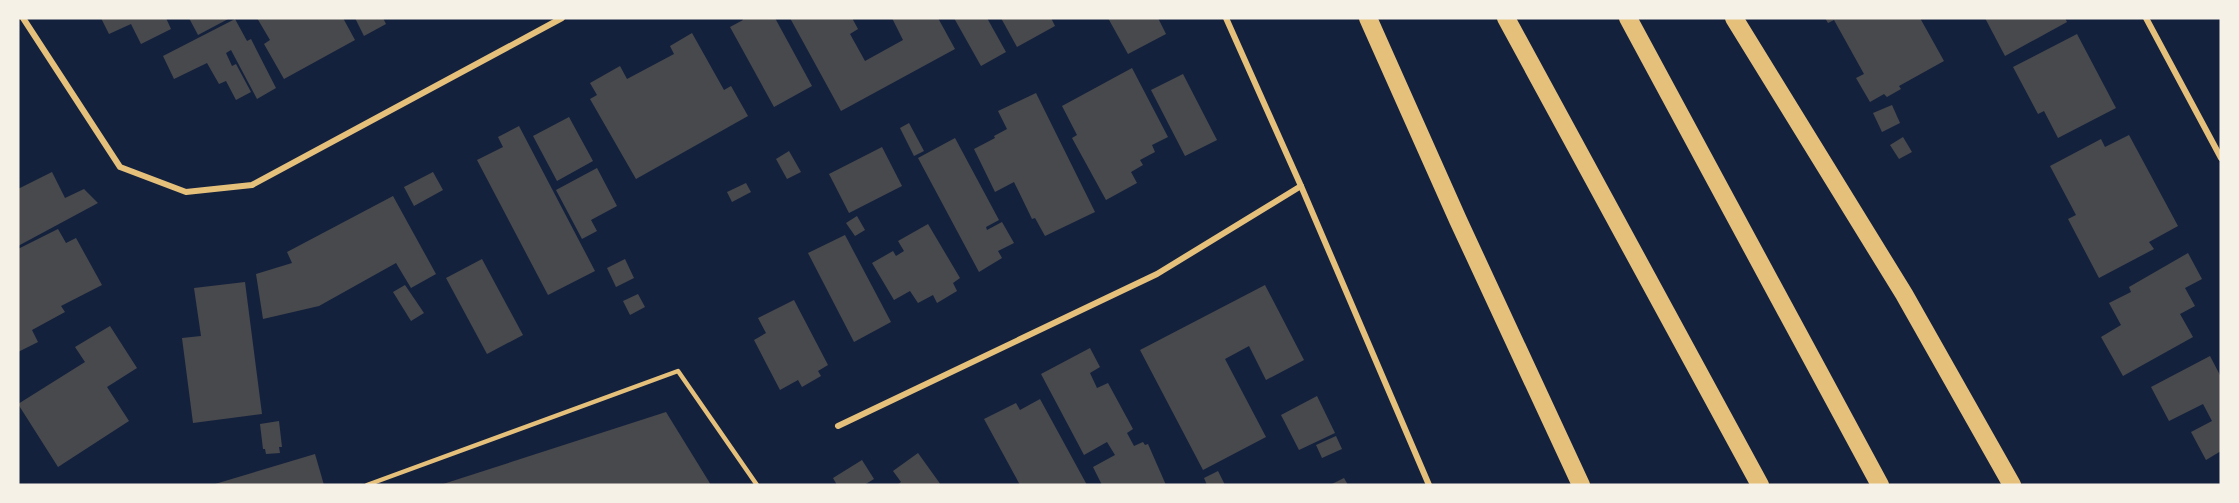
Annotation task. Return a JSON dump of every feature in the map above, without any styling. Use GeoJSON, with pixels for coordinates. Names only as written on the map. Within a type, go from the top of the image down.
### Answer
{"type":"FeatureCollection","features":[{"type":"Feature","properties":{"kind":"highway"},"geometry":{"type":"LineString","coordinates":[[1368,18],[1458,220],[1581,485]]}},
{"type":"Feature","properties":{"kind":"highway"},"geometry":{"type":"LineString","coordinates":[[1506,18],[1760,485]]}},
{"type":"Feature","properties":{"kind":"highway"},"geometry":{"type":"LineString","coordinates":[[1628,18],[1880,485]]}},
{"type":"Feature","properties":{"kind":"highway"},"geometry":{"type":"LineString","coordinates":[[1734,18],[1904,294],[2012,485]]}},
{"type":"Feature","properties":{"kind":"street"},"geometry":{"type":"LineString","coordinates":[[23,18],[120,167],[186,192],[252,185],[562,18]]}},
{"type":"Feature","properties":{"kind":"street"},"geometry":{"type":"LineString","coordinates":[[1226,18],[1302,186],[1429,485]]}},
{"type":"Feature","properties":{"kind":"street"},"geometry":{"type":"LineString","coordinates":[[2146,18],[2221,158]]}},
{"type":"Feature","properties":{"kind":"street"},"geometry":{"type":"LineString","coordinates":[[838,426],[1157,274],[1302,186]]}},
{"type":"Feature","properties":{"kind":"lane"},"geometry":{"type":"LineString","coordinates":[[367,485],[678,371],[757,485]]}},
{"type":"Feature","properties":{"kind":"building"},"geometry":{"type":"Polygon","coordinates":[[[101,18],[166,18],[171,29],[141,44],[131,24],[109,34],[101,18]]]}},
{"type":"Feature","properties":{"kind":"building"},"geometry":{"type":"Polygon","coordinates":[[[189,18],[230,18],[198,35],[189,18]]]}},
{"type":"Feature","properties":{"kind":"building"},"geometry":{"type":"Polygon","coordinates":[[[257,18],[343,18],[355,40],[284,79],[264,44],[270,40],[257,18]]]}},
{"type":"Feature","properties":{"kind":"building"},"geometry":{"type":"Polygon","coordinates":[[[355,18],[383,18],[386,24],[364,36],[355,18]]]}},
{"type":"Feature","properties":{"kind":"building"},"geometry":{"type":"Polygon","coordinates":[[[742,18],[775,18],[812,86],[774,107],[730,27],[743,20],[742,18]]]}},
{"type":"Feature","properties":{"kind":"building"},"geometry":{"type":"Polygon","coordinates":[[[790,18],[852,18],[858,29],[850,34],[865,61],[903,40],[892,18],[938,18],[955,49],[841,111],[790,18]]]}},
{"type":"Feature","properties":{"kind":"building"},"geometry":{"type":"Polygon","coordinates":[[[954,18],[987,18],[1006,52],[981,66],[954,18]]]}},
{"type":"Feature","properties":{"kind":"building"},"geometry":{"type":"Polygon","coordinates":[[[1001,18],[1051,18],[1055,26],[1017,47],[1001,18]]]}},
{"type":"Feature","properties":{"kind":"building"},"geometry":{"type":"Polygon","coordinates":[[[1108,18],[1158,18],[1166,34],[1128,54],[1108,18]]]}},
{"type":"Feature","properties":{"kind":"building"},"geometry":{"type":"Polygon","coordinates":[[[1825,18],[1920,18],[1944,61],[1899,86],[1901,89],[1887,97],[1884,94],[1870,102],[1856,78],[1864,74],[1834,20],[1828,23],[1825,18]]]}},
{"type":"Feature","properties":{"kind":"building"},"geometry":{"type":"Polygon","coordinates":[[[1985,18],[2065,18],[2067,22],[2005,56],[1985,18]]]}},
{"type":"Feature","properties":{"kind":"building"},"geometry":{"type":"Polygon","coordinates":[[[235,19],[247,41],[251,39],[276,88],[257,99],[231,50],[226,53],[232,66],[236,64],[251,92],[236,100],[226,81],[219,84],[207,63],[174,79],[163,56],[235,19]]]}},
{"type":"Feature","properties":{"kind":"building"},"geometry":{"type":"Polygon","coordinates":[[[692,33],[724,90],[731,86],[748,116],[636,179],[590,99],[597,95],[590,83],[620,66],[627,79],[674,54],[670,46],[692,33]]]}},
{"type":"Feature","properties":{"kind":"building"},"geometry":{"type":"Polygon","coordinates":[[[2077,34],[2116,108],[2058,138],[2044,111],[2038,114],[2013,67],[2077,34]]]}},
{"type":"Feature","properties":{"kind":"building"},"geometry":{"type":"Polygon","coordinates":[[[1132,68],[1168,137],[1152,145],[1155,152],[1140,160],[1143,165],[1131,172],[1137,183],[1106,200],[1072,138],[1077,135],[1062,106],[1132,68]]]}},
{"type":"Feature","properties":{"kind":"building"},"geometry":{"type":"Polygon","coordinates":[[[1183,74],[1217,140],[1185,156],[1151,90],[1183,74]]]}},
{"type":"Feature","properties":{"kind":"building"},"geometry":{"type":"Polygon","coordinates":[[[1036,93],[1095,212],[1045,236],[1035,218],[1032,219],[1014,182],[995,192],[974,149],[1007,129],[998,111],[1036,93]]]}},
{"type":"Feature","properties":{"kind":"building"},"geometry":{"type":"Polygon","coordinates":[[[1892,105],[1900,123],[1882,132],[1873,113],[1892,105]]]}},
{"type":"Feature","properties":{"kind":"building"},"geometry":{"type":"Polygon","coordinates":[[[569,117],[593,161],[557,181],[533,136],[569,117]]]}},
{"type":"Feature","properties":{"kind":"building"},"geometry":{"type":"Polygon","coordinates":[[[909,123],[924,151],[914,156],[900,128],[909,123]]]}},
{"type":"Feature","properties":{"kind":"building"},"geometry":{"type":"Polygon","coordinates":[[[519,126],[595,271],[548,295],[477,160],[503,147],[498,137],[519,126]]]}},
{"type":"Feature","properties":{"kind":"building"},"geometry":{"type":"Polygon","coordinates":[[[2129,135],[2178,226],[2149,242],[2154,249],[2099,278],[2068,219],[2076,215],[2050,166],[2101,139],[2105,147],[2129,135]]]}},
{"type":"Feature","properties":{"kind":"building"},"geometry":{"type":"Polygon","coordinates":[[[1903,137],[1912,152],[1899,159],[1890,145],[1903,137]]]}},
{"type":"Feature","properties":{"kind":"building"},"geometry":{"type":"Polygon","coordinates":[[[955,138],[999,220],[986,227],[987,230],[1002,222],[1014,243],[998,251],[1002,258],[979,272],[918,158],[955,138]]]}},
{"type":"Feature","properties":{"kind":"building"},"geometry":{"type":"Polygon","coordinates":[[[882,147],[902,186],[849,213],[829,174],[882,147]]]}},
{"type":"Feature","properties":{"kind":"building"},"geometry":{"type":"Polygon","coordinates":[[[789,151],[801,172],[787,179],[776,159],[789,151]]]}},
{"type":"Feature","properties":{"kind":"building"},"geometry":{"type":"Polygon","coordinates":[[[597,168],[617,206],[591,220],[597,231],[582,239],[556,190],[597,168]]]}},
{"type":"Feature","properties":{"kind":"building"},"geometry":{"type":"Polygon","coordinates":[[[52,172],[65,198],[84,189],[98,203],[18,246],[18,189],[52,172]]]}},
{"type":"Feature","properties":{"kind":"building"},"geometry":{"type":"Polygon","coordinates":[[[433,172],[443,190],[414,206],[404,187],[433,172]]]}},
{"type":"Feature","properties":{"kind":"building"},"geometry":{"type":"Polygon","coordinates":[[[746,183],[751,192],[732,202],[727,192],[746,183]]]}},
{"type":"Feature","properties":{"kind":"building"},"geometry":{"type":"Polygon","coordinates":[[[393,196],[436,274],[411,288],[396,263],[319,306],[263,319],[256,274],[292,263],[287,252],[393,196]]]}},
{"type":"Feature","properties":{"kind":"building"},"geometry":{"type":"Polygon","coordinates":[[[857,216],[865,230],[855,236],[846,223],[857,216]]]}},
{"type":"Feature","properties":{"kind":"building"},"geometry":{"type":"Polygon","coordinates":[[[928,224],[960,278],[953,283],[957,291],[937,303],[933,295],[918,303],[910,291],[894,300],[872,263],[893,251],[896,256],[904,251],[898,241],[928,224]]]}},
{"type":"Feature","properties":{"kind":"building"},"geometry":{"type":"Polygon","coordinates":[[[58,229],[66,243],[76,238],[102,285],[61,306],[65,312],[32,330],[38,342],[18,352],[18,249],[58,229]]]}},
{"type":"Feature","properties":{"kind":"building"},"geometry":{"type":"Polygon","coordinates":[[[845,235],[891,322],[854,342],[808,253],[845,235]]]}},
{"type":"Feature","properties":{"kind":"building"},"geometry":{"type":"Polygon","coordinates":[[[2188,253],[2202,279],[2185,288],[2195,306],[2180,314],[2193,337],[2123,376],[2101,337],[2121,325],[2109,303],[2131,292],[2129,287],[2188,253]]]}},
{"type":"Feature","properties":{"kind":"building"},"geometry":{"type":"Polygon","coordinates":[[[482,259],[523,335],[487,354],[446,278],[482,259]]]}},
{"type":"Feature","properties":{"kind":"building"},"geometry":{"type":"Polygon","coordinates":[[[625,259],[634,278],[616,287],[607,268],[625,259]]]}},
{"type":"Feature","properties":{"kind":"building"},"geometry":{"type":"Polygon","coordinates":[[[245,282],[262,414],[193,423],[182,338],[201,336],[194,288],[245,282]]]}},
{"type":"Feature","properties":{"kind":"building"},"geometry":{"type":"Polygon","coordinates":[[[405,285],[424,313],[411,321],[393,292],[405,285]]]}},
{"type":"Feature","properties":{"kind":"building"},"geometry":{"type":"Polygon","coordinates":[[[1265,285],[1304,360],[1266,380],[1249,346],[1225,359],[1266,437],[1203,470],[1140,350],[1265,285]]]}},
{"type":"Feature","properties":{"kind":"building"},"geometry":{"type":"Polygon","coordinates":[[[638,294],[645,307],[630,315],[623,301],[638,294]]]}},
{"type":"Feature","properties":{"kind":"building"},"geometry":{"type":"Polygon","coordinates":[[[794,300],[828,365],[818,371],[821,376],[802,387],[798,380],[780,390],[754,340],[766,333],[758,318],[794,300]]]}},
{"type":"Feature","properties":{"kind":"building"},"geometry":{"type":"Polygon","coordinates":[[[110,326],[137,368],[107,387],[129,421],[58,467],[18,404],[85,362],[75,347],[110,326]]]}},
{"type":"Feature","properties":{"kind":"building"},"geometry":{"type":"Polygon","coordinates":[[[1090,348],[1100,367],[1090,373],[1097,388],[1108,383],[1133,429],[1127,433],[1134,446],[1143,442],[1145,445],[1148,444],[1166,485],[1102,485],[1093,467],[1115,455],[1107,442],[1084,455],[1041,374],[1090,348]]]}},
{"type":"Feature","properties":{"kind":"building"},"geometry":{"type":"Polygon","coordinates":[[[2210,356],[2221,377],[2221,451],[2206,460],[2191,432],[2212,421],[2203,404],[2169,421],[2151,387],[2210,356]]]}},
{"type":"Feature","properties":{"kind":"building"},"geometry":{"type":"Polygon","coordinates":[[[1317,396],[1335,433],[1299,450],[1281,415],[1317,396]]]}},
{"type":"Feature","properties":{"kind":"building"},"geometry":{"type":"Polygon","coordinates":[[[1040,399],[1087,485],[1020,485],[984,419],[1016,403],[1020,410],[1040,399]]]}},
{"type":"Feature","properties":{"kind":"building"},"geometry":{"type":"Polygon","coordinates":[[[666,412],[711,485],[440,485],[666,412]]]}},
{"type":"Feature","properties":{"kind":"building"},"geometry":{"type":"Polygon","coordinates":[[[279,421],[282,447],[279,447],[280,453],[266,454],[263,449],[260,424],[279,421]]]}},
{"type":"Feature","properties":{"kind":"building"},"geometry":{"type":"Polygon","coordinates":[[[1336,436],[1342,449],[1322,458],[1316,445],[1336,436]]]}},
{"type":"Feature","properties":{"kind":"building"},"geometry":{"type":"Polygon","coordinates":[[[918,453],[941,485],[897,485],[901,482],[893,471],[918,453]]]}},
{"type":"Feature","properties":{"kind":"building"},"geometry":{"type":"Polygon","coordinates":[[[315,454],[324,485],[215,485],[215,484],[315,454]]]}},
{"type":"Feature","properties":{"kind":"building"},"geometry":{"type":"Polygon","coordinates":[[[862,460],[874,479],[864,485],[837,485],[833,478],[862,460]]]}},
{"type":"Feature","properties":{"kind":"building"},"geometry":{"type":"Polygon","coordinates":[[[1218,471],[1225,485],[1207,485],[1204,478],[1218,471]]]}},
{"type":"Feature","properties":{"kind":"building"},"geometry":{"type":"Polygon","coordinates":[[[1344,478],[1348,485],[1330,485],[1344,478]]]}}]}
